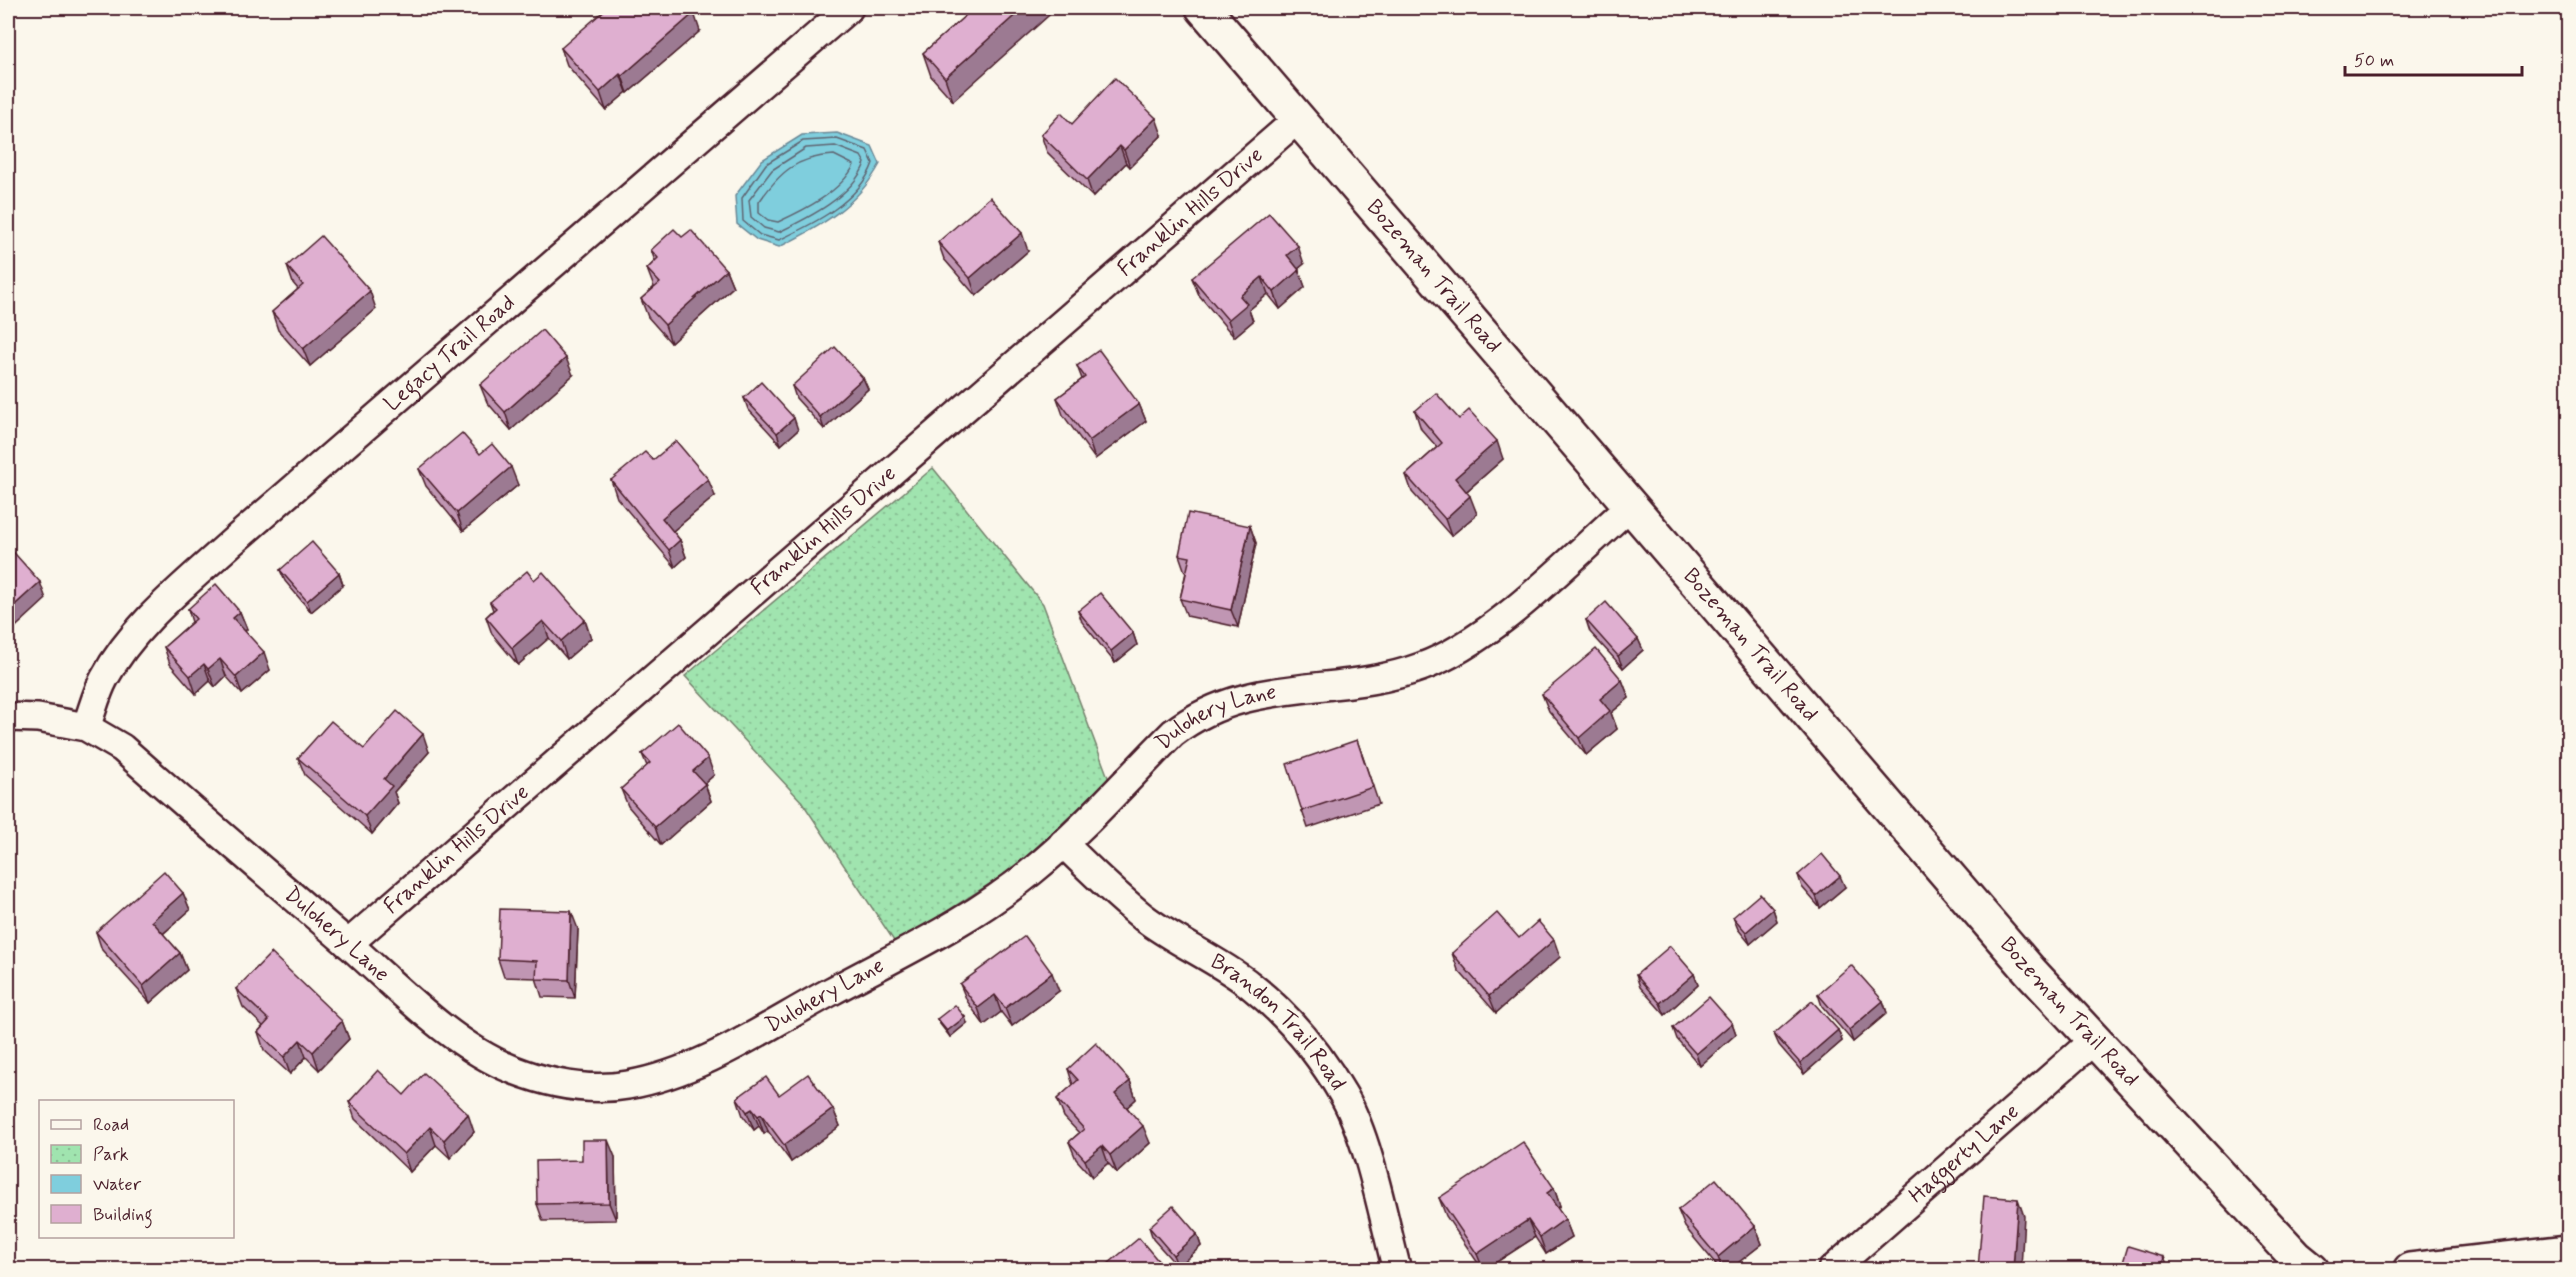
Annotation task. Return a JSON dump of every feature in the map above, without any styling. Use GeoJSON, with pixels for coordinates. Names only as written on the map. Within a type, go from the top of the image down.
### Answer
{"type":"FeatureCollection","features":[{"type":"Feature","properties":{"kind":"street","name":"Legacy Trail Road"},"geometry":{"type":"LineString","coordinates":[[86,727],[104,680],[127,645],[158,610],[240,536],[849,8]]}},
{"type":"Feature","properties":{"kind":"street","name":"Bozeman Trail Road"},"geometry":{"type":"LineString","coordinates":[[1203,8],[1629,507],[2023,963],[2296,1257],[2312,1269]]}},
{"type":"Feature","properties":{"kind":"street","name":"Franklin Hills Drive"},"geometry":{"type":"LineString","coordinates":[[348,944],[1299,118]]}},
{"type":"Feature","properties":{"kind":"street","name":"Dulohery Lane"},"geometry":{"type":"LineString","coordinates":[[8,717],[38,718],[86,727],[122,748],[348,944],[375,971],[461,1040],[495,1061],[555,1083],[578,1086],[627,1085],[673,1073],[716,1054],[937,936],[998,898],[1063,843],[1173,733],[1194,717],[1227,702],[1256,695],[1380,678],[1422,667],[1491,627],[1629,507]]}},
{"type":"Feature","properties":{"kind":"street","name":"Brandon Trail Road"},"geometry":{"type":"LineString","coordinates":[[1063,843],[1099,879],[1144,917],[1251,986],[1289,1022],[1318,1055],[1345,1098],[1357,1125],[1397,1269]]}},
{"type":"Feature","properties":{"kind":"street","name":"Haggerty Lane"},"geometry":{"type":"LineString","coordinates":[[1832,1269],[2095,1039]]}},
{"type":"Feature","properties":{"kind":"street"},"geometry":{"type":"LineString","coordinates":[[2410,1269],[2568,1252]]}},
{"type":"Feature","properties":{"kind":"green space"},"geometry":{"type":"Polygon","coordinates":[[[933,468],[1043,604],[1109,780],[1013,869],[896,944],[802,802],[685,676],[933,468]]]}},
{"type":"Feature","properties":{"kind":"water"},"geometry":{"type":"Polygon","coordinates":[[[837,133],[872,146],[880,164],[871,179],[849,203],[823,223],[779,247],[757,240],[737,224],[735,196],[762,160],[802,135],[837,133]]]}},
{"type":"Feature","properties":{"kind":"building"},"geometry":{"type":"Polygon","coordinates":[[[607,8],[689,8],[694,13],[622,76],[620,74],[600,92],[561,48],[607,8]]]}},
{"type":"Feature","properties":{"kind":"building"},"geometry":{"type":"Polygon","coordinates":[[[974,8],[1023,8],[945,78],[923,53],[974,8]]]}},
{"type":"Feature","properties":{"kind":"building"},"geometry":{"type":"Polygon","coordinates":[[[1115,78],[1156,118],[1124,150],[1120,146],[1087,180],[1041,135],[1061,113],[1072,124],[1115,78]]]}},
{"type":"Feature","properties":{"kind":"building"},"geometry":{"type":"Polygon","coordinates":[[[990,197],[1022,233],[970,278],[938,242],[990,197]]]}},
{"type":"Feature","properties":{"kind":"building"},"geometry":{"type":"Polygon","coordinates":[[[1269,213],[1298,246],[1287,255],[1299,270],[1274,292],[1262,277],[1240,296],[1247,304],[1228,320],[1192,278],[1269,213]]]}},
{"type":"Feature","properties":{"kind":"building"},"geometry":{"type":"Polygon","coordinates":[[[674,229],[682,237],[691,230],[726,270],[665,325],[641,299],[660,283],[647,269],[658,258],[651,250],[674,229]]]}},
{"type":"Feature","properties":{"kind":"building"},"geometry":{"type":"Polygon","coordinates":[[[321,236],[370,291],[303,349],[272,312],[303,285],[287,266],[321,236]]]}},
{"type":"Feature","properties":{"kind":"building"},"geometry":{"type":"Polygon","coordinates":[[[542,330],[566,358],[505,412],[480,385],[542,330]]]}},
{"type":"Feature","properties":{"kind":"building"},"geometry":{"type":"Polygon","coordinates":[[[835,347],[863,378],[820,417],[792,386],[835,347]]]}},
{"type":"Feature","properties":{"kind":"building"},"geometry":{"type":"Polygon","coordinates":[[[1099,350],[1139,404],[1089,441],[1057,398],[1085,377],[1077,366],[1099,350]]]}},
{"type":"Feature","properties":{"kind":"building"},"geometry":{"type":"Polygon","coordinates":[[[761,382],[794,418],[777,433],[744,398],[761,382]]]}},
{"type":"Feature","properties":{"kind":"building"},"geometry":{"type":"Polygon","coordinates":[[[1436,393],[1459,419],[1469,410],[1497,441],[1455,478],[1470,496],[1445,519],[1406,475],[1442,443],[1415,411],[1436,393]]]}},
{"type":"Feature","properties":{"kind":"building"},"geometry":{"type":"Polygon","coordinates":[[[462,433],[480,454],[492,444],[511,467],[457,513],[419,469],[462,433]]]}},
{"type":"Feature","properties":{"kind":"building"},"geometry":{"type":"Polygon","coordinates":[[[676,441],[708,479],[662,518],[680,540],[669,550],[611,480],[645,452],[653,460],[676,441]]]}},
{"type":"Feature","properties":{"kind":"building"},"geometry":{"type":"Polygon","coordinates":[[[1188,513],[1250,526],[1231,610],[1180,599],[1190,557],[1179,555],[1188,513]]]}},
{"type":"Feature","properties":{"kind":"building"},"geometry":{"type":"Polygon","coordinates":[[[312,542],[339,573],[307,601],[280,570],[312,542]]]}},
{"type":"Feature","properties":{"kind":"building"},"geometry":{"type":"Polygon","coordinates":[[[8,546],[40,582],[8,611],[8,546]]]}},
{"type":"Feature","properties":{"kind":"building"},"geometry":{"type":"Polygon","coordinates":[[[527,571],[534,580],[543,572],[585,620],[561,641],[543,621],[512,648],[486,617],[496,608],[490,602],[527,571]]]}},
{"type":"Feature","properties":{"kind":"building"},"geometry":{"type":"Polygon","coordinates":[[[216,584],[240,612],[233,618],[264,652],[236,677],[220,659],[208,669],[204,664],[190,676],[164,647],[196,619],[188,609],[216,584]]]}},
{"type":"Feature","properties":{"kind":"building"},"geometry":{"type":"Polygon","coordinates":[[[1100,593],[1133,633],[1111,651],[1078,611],[1100,593]]]}},
{"type":"Feature","properties":{"kind":"building"},"geometry":{"type":"Polygon","coordinates":[[[1606,602],[1638,639],[1618,656],[1586,620],[1606,602]]]}},
{"type":"Feature","properties":{"kind":"building"},"geometry":{"type":"Polygon","coordinates":[[[1596,649],[1622,680],[1600,699],[1610,711],[1579,738],[1542,694],[1596,649]]]}},
{"type":"Feature","properties":{"kind":"building"},"geometry":{"type":"Polygon","coordinates":[[[397,711],[423,734],[384,779],[392,786],[365,816],[298,758],[331,721],[364,749],[397,711]]]}},
{"type":"Feature","properties":{"kind":"building"},"geometry":{"type":"Polygon","coordinates":[[[678,723],[708,758],[693,771],[705,784],[655,827],[621,789],[650,763],[642,754],[678,723]]]}},
{"type":"Feature","properties":{"kind":"building"},"geometry":{"type":"Polygon","coordinates":[[[1357,740],[1373,787],[1302,811],[1287,764],[1357,740]]]}},
{"type":"Feature","properties":{"kind":"building"},"geometry":{"type":"Polygon","coordinates":[[[1822,854],[1840,876],[1816,896],[1798,875],[1822,854]]]}},
{"type":"Feature","properties":{"kind":"building"},"geometry":{"type":"Polygon","coordinates":[[[164,871],[183,893],[152,921],[180,953],[143,986],[96,932],[164,871]]]}},
{"type":"Feature","properties":{"kind":"building"},"geometry":{"type":"Polygon","coordinates":[[[1760,894],[1773,909],[1746,932],[1733,917],[1760,894]]]}},
{"type":"Feature","properties":{"kind":"building"},"geometry":{"type":"Polygon","coordinates":[[[500,909],[571,911],[569,980],[536,979],[537,961],[498,959],[500,909]]]}},
{"type":"Feature","properties":{"kind":"building"},"geometry":{"type":"Polygon","coordinates":[[[1497,913],[1519,938],[1538,921],[1554,940],[1489,996],[1452,953],[1497,913]]]}},
{"type":"Feature","properties":{"kind":"building"},"geometry":{"type":"Polygon","coordinates":[[[1025,936],[1052,973],[1005,1008],[995,995],[978,1008],[960,984],[1025,936]]]}},
{"type":"Feature","properties":{"kind":"building"},"geometry":{"type":"Polygon","coordinates":[[[1670,946],[1694,974],[1660,1003],[1636,975],[1670,946]]]}},
{"type":"Feature","properties":{"kind":"building"},"geometry":{"type":"Polygon","coordinates":[[[271,953],[342,1021],[313,1052],[300,1040],[284,1057],[258,1032],[269,1020],[236,989],[271,953]]]}},
{"type":"Feature","properties":{"kind":"building"},"geometry":{"type":"Polygon","coordinates":[[[1851,965],[1883,1001],[1849,1030],[1818,994],[1851,965]]]}},
{"type":"Feature","properties":{"kind":"building"},"geometry":{"type":"Polygon","coordinates":[[[1709,997],[1732,1023],[1696,1054],[1673,1028],[1709,997]]]}},
{"type":"Feature","properties":{"kind":"building"},"geometry":{"type":"Polygon","coordinates":[[[1812,1001],[1838,1030],[1800,1063],[1774,1034],[1812,1001]]]}},
{"type":"Feature","properties":{"kind":"building"},"geometry":{"type":"Polygon","coordinates":[[[955,1005],[965,1017],[947,1031],[937,1019],[955,1005]]]}},
{"type":"Feature","properties":{"kind":"building"},"geometry":{"type":"Polygon","coordinates":[[[1096,1043],[1130,1081],[1115,1094],[1143,1126],[1110,1155],[1102,1146],[1085,1160],[1069,1142],[1084,1129],[1057,1099],[1078,1080],[1068,1069],[1096,1043]]]}},
{"type":"Feature","properties":{"kind":"building"},"geometry":{"type":"Polygon","coordinates":[[[378,1070],[404,1095],[424,1073],[468,1114],[444,1140],[430,1127],[404,1154],[349,1102],[378,1070]]]}},
{"type":"Feature","properties":{"kind":"building"},"geometry":{"type":"Polygon","coordinates":[[[808,1074],[833,1109],[784,1145],[761,1114],[758,1116],[752,1109],[747,1112],[737,1098],[766,1077],[779,1095],[808,1074]]]}},
{"type":"Feature","properties":{"kind":"building"},"geometry":{"type":"Polygon","coordinates":[[[582,1140],[608,1140],[609,1203],[537,1204],[536,1161],[582,1160],[582,1140]]]}},
{"type":"Feature","properties":{"kind":"building"},"geometry":{"type":"Polygon","coordinates":[[[1523,1142],[1554,1188],[1547,1193],[1565,1219],[1540,1237],[1528,1220],[1477,1254],[1439,1198],[1523,1142]]]}},
{"type":"Feature","properties":{"kind":"building"},"geometry":{"type":"Polygon","coordinates":[[[1716,1179],[1755,1226],[1718,1257],[1678,1210],[1716,1179]]]}},
{"type":"Feature","properties":{"kind":"building"},"geometry":{"type":"Polygon","coordinates":[[[1984,1196],[2018,1199],[2013,1269],[1978,1269],[1984,1196]]]}},
{"type":"Feature","properties":{"kind":"building"},"geometry":{"type":"Polygon","coordinates":[[[1173,1206],[1197,1234],[1173,1255],[1149,1227],[1173,1206]]]}},
{"type":"Feature","properties":{"kind":"building"},"geometry":{"type":"Polygon","coordinates":[[[1139,1238],[1160,1263],[1153,1269],[1102,1269],[1139,1238]]]}},
{"type":"Feature","properties":{"kind":"building"},"geometry":{"type":"Polygon","coordinates":[[[2128,1246],[2164,1257],[2161,1269],[2121,1269],[2128,1246]]]}}]}
